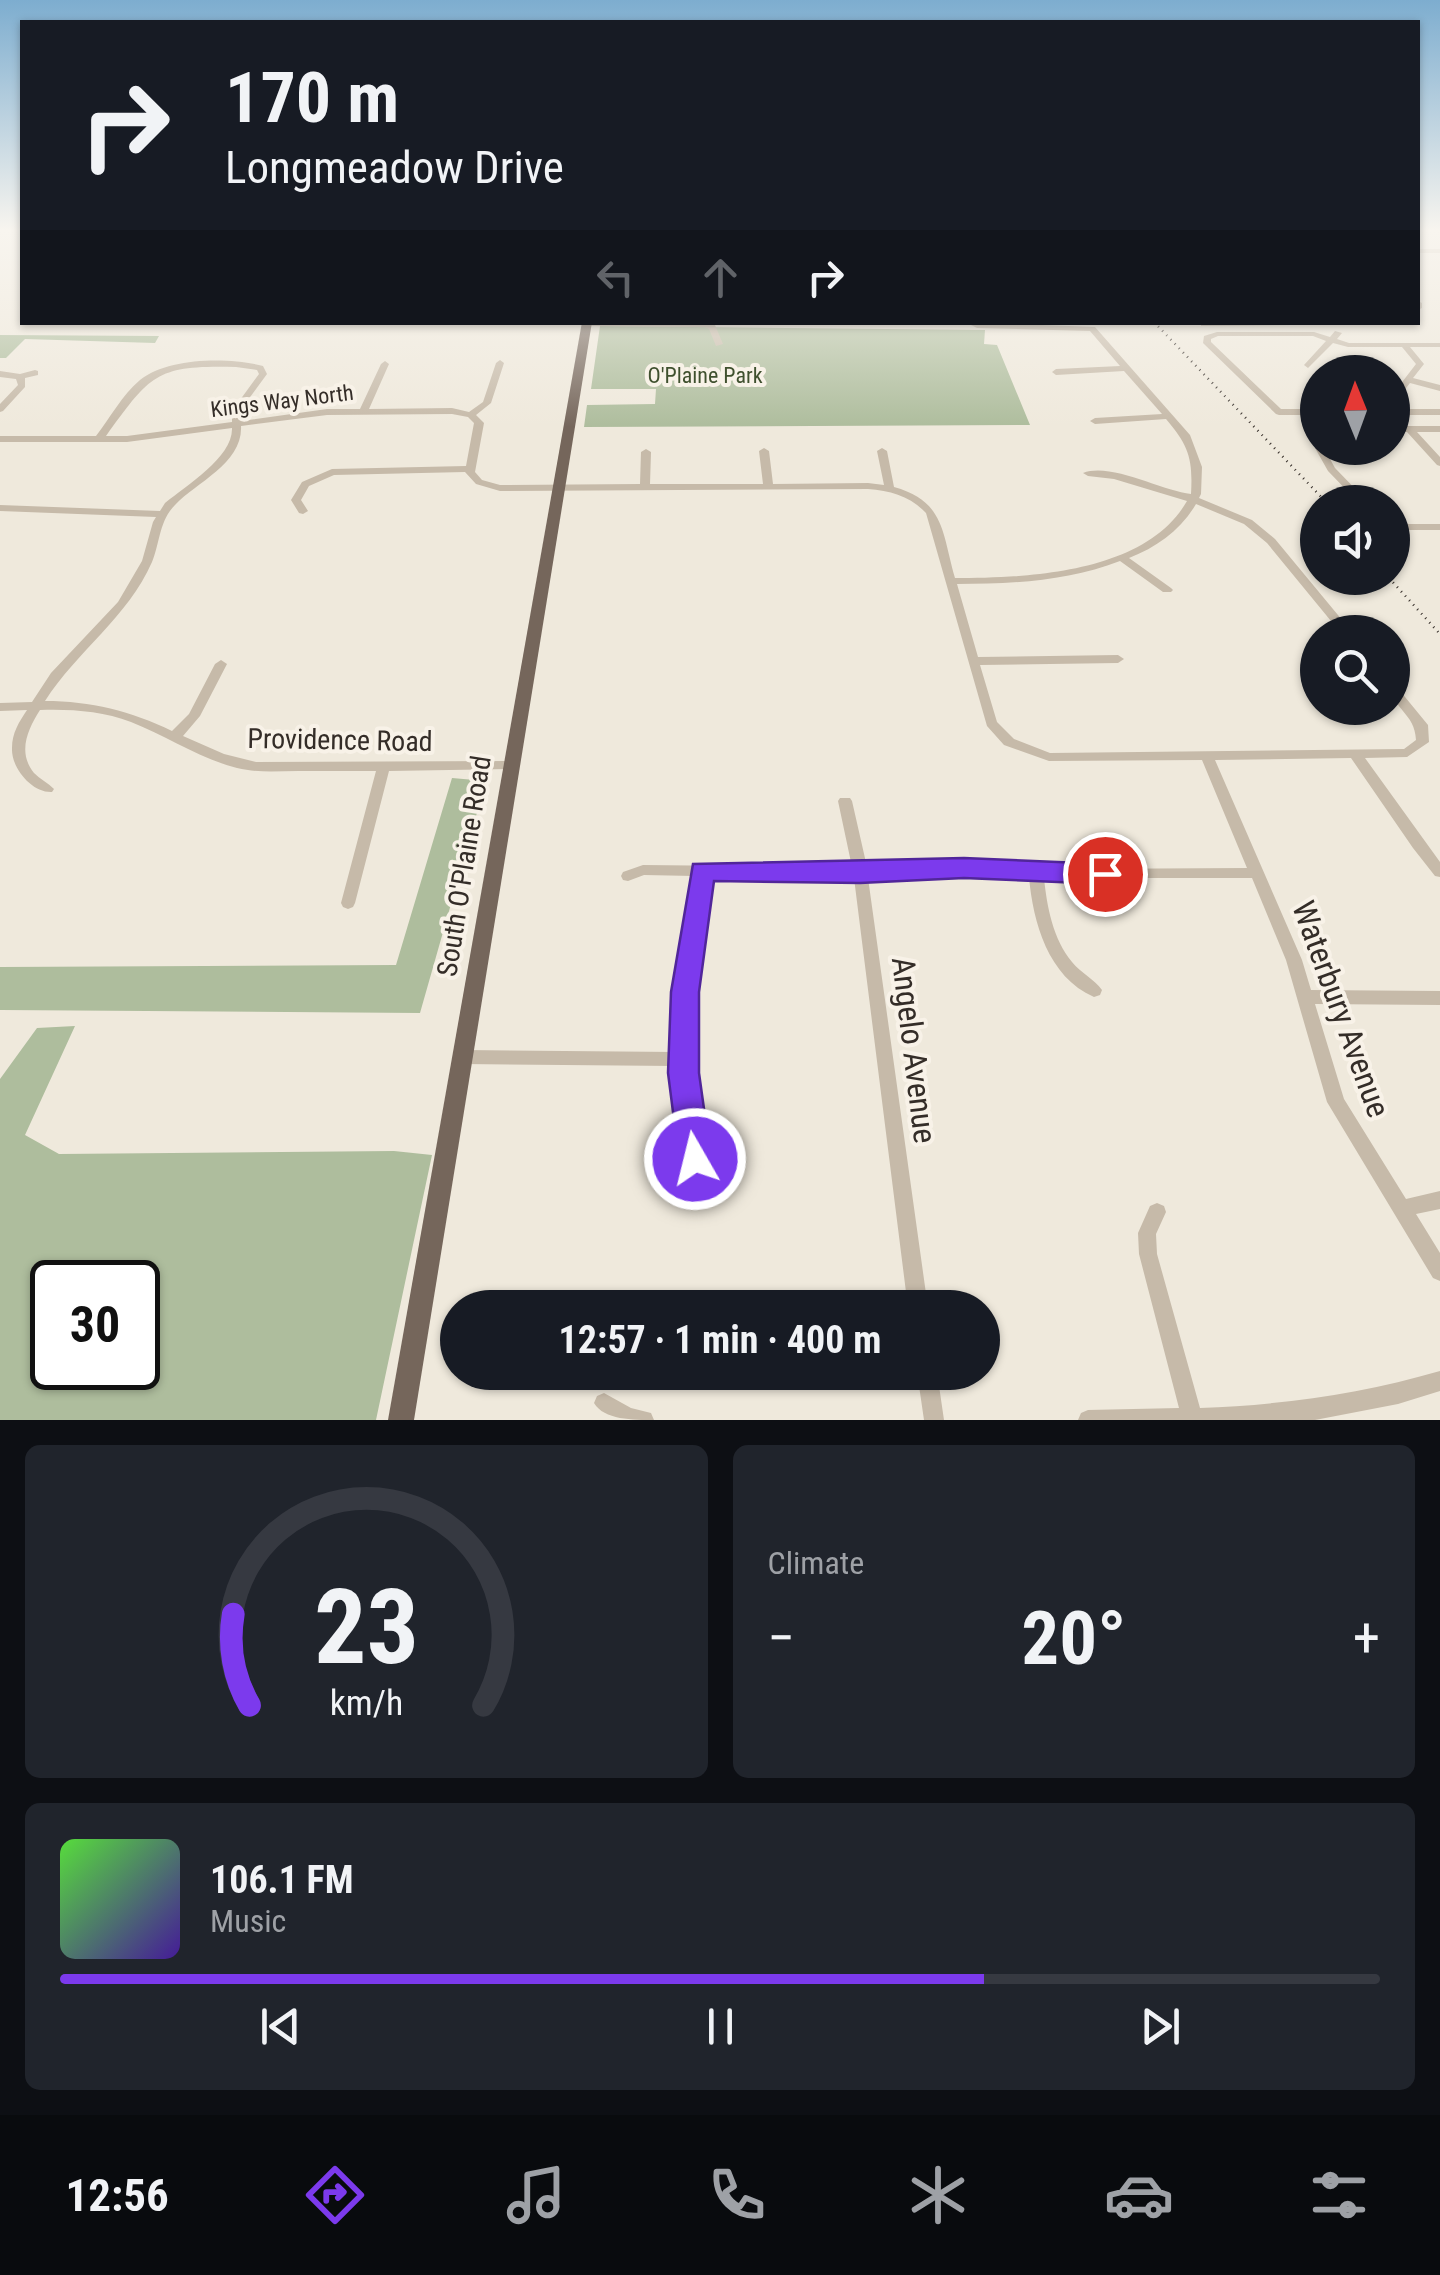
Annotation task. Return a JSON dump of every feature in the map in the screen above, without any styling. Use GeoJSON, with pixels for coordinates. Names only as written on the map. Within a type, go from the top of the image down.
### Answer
{"type":"FeatureCollection","features":[{"type":"Feature","properties":{"kind":"main road","name":"South O'Plaine Road"},"geometry":{"type":"LineString","coordinates":[[401,1420],[587,325]]}},
{"type":"Feature","properties":{"kind":"street"},"geometry":{"type":"LineString","coordinates":[[705,325],[712,327],[719,344]]}},
{"type":"Feature","properties":{"kind":"street"},"geometry":{"type":"LineString","coordinates":[[951,581],[1048,577],[1121,557],[1168,532],[1195,500],[1200,480],[1196,456],[1169,416],[1099,336],[1083,326],[974,325]]}},
{"type":"Feature","properties":{"kind":"street"},"geometry":{"type":"LineString","coordinates":[[1300,412],[1279,412],[1206,340],[1217,334],[1314,334],[1404,345],[1438,345]]}},
{"type":"Feature","properties":{"kind":"street"},"geometry":{"type":"LineString","coordinates":[[1318,355],[1334,337]]}},
{"type":"Feature","properties":{"kind":"street"},"geometry":{"type":"LineString","coordinates":[[1404,345],[1420,364],[1410,379]]}},
{"type":"Feature","properties":{"kind":"street"},"geometry":{"type":"LineString","coordinates":[[469,469],[480,430],[471,415],[487,403],[500,363]]}},
{"type":"Feature","properties":{"kind":"street"},"geometry":{"type":"LineString","coordinates":[[364,411],[385,364]]}},
{"type":"Feature","properties":{"kind":"street"},"geometry":{"type":"LineString","coordinates":[[47,789],[26,771],[18,750],[22,728],[56,676],[123,604],[147,561],[163,514],[182,492],[227,456],[237,438],[240,403],[262,377],[265,366],[159,366],[99,439]]}},
{"type":"Feature","properties":{"kind":"street"},"geometry":{"type":"LineString","coordinates":[[1056,372],[1127,368]]}},
{"type":"Feature","properties":{"kind":"street"},"geometry":{"type":"LineString","coordinates":[[0,374],[20,377],[34,373]]}},
{"type":"Feature","properties":{"kind":"street"},"geometry":{"type":"LineString","coordinates":[[0,409],[22,384],[20,377]]}},
{"type":"Feature","properties":{"kind":"street"},"geometry":{"type":"LineString","coordinates":[[1410,380],[1440,388]]}},
{"type":"Feature","properties":{"kind":"street","name":"Kings Way North"},"geometry":{"type":"LineString","coordinates":[[0,439],[158,436],[302,414],[446,410],[471,415]]}},
{"type":"Feature","properties":{"kind":"street"},"geometry":{"type":"LineString","coordinates":[[1410,412],[1440,412]]}},
{"type":"Feature","properties":{"kind":"street"},"geometry":{"type":"LineString","coordinates":[[1095,421],[1169,416]]}},
{"type":"Feature","properties":{"kind":"street"},"geometry":{"type":"LineString","coordinates":[[1410,429],[1438,430]]}},
{"type":"Feature","properties":{"kind":"street"},"geometry":{"type":"LineString","coordinates":[[1410,429],[1440,462]]}},
{"type":"Feature","properties":{"kind":"street"},"geometry":{"type":"LineString","coordinates":[[764,450],[768,486]]}},
{"type":"Feature","properties":{"kind":"street"},"geometry":{"type":"LineString","coordinates":[[882,450],[890,488]]}},
{"type":"Feature","properties":{"kind":"street"},"geometry":{"type":"LineString","coordinates":[[645,487],[646,452]]}},
{"type":"Feature","properties":{"kind":"street"},"geometry":{"type":"LineString","coordinates":[[1329,465],[1346,485]]}},
{"type":"Feature","properties":{"kind":"street"},"geometry":{"type":"LineString","coordinates":[[469,469],[479,482],[500,488],[890,488],[918,500],[931,512],[996,731],[1008,742],[1037,754],[1207,757],[1407,753],[1423,742],[1422,725],[1410,711]]}},
{"type":"Feature","properties":{"kind":"street"},"geometry":{"type":"LineString","coordinates":[[304,511],[296,500],[305,484],[332,472],[469,469]]}},
{"type":"Feature","properties":{"kind":"street"},"geometry":{"type":"LineString","coordinates":[[1088,473],[1115,476],[1231,513],[1265,534],[1332,615]]}},
{"type":"Feature","properties":{"kind":"street"},"geometry":{"type":"LineString","coordinates":[[0,508],[163,514]]}},
{"type":"Feature","properties":{"kind":"street"},"geometry":{"type":"LineString","coordinates":[[1410,527],[1440,527]]}},
{"type":"Feature","properties":{"kind":"street"},"geometry":{"type":"LineString","coordinates":[[1121,557],[1167,590]]}},
{"type":"Feature","properties":{"kind":"street"},"geometry":{"type":"LineString","coordinates":[[973,661],[1118,659]]}},
{"type":"Feature","properties":{"kind":"street"},"geometry":{"type":"LineString","coordinates":[[173,738],[200,708],[221,664]]}},
{"type":"Feature","properties":{"kind":"street","name":"Providence Road"},"geometry":{"type":"LineString","coordinates":[[0,708],[34,706],[117,713],[220,760],[256,767],[510,766]]}},
{"type":"Feature","properties":{"kind":"street"},"geometry":{"type":"LineString","coordinates":[[1356,756],[1407,832],[1440,872]]}},
{"type":"Feature","properties":{"kind":"street","name":"Waterbury Avenue"},"geometry":{"type":"LineString","coordinates":[[1207,757],[1294,960],[1336,1102],[1440,1271]]}},
{"type":"Feature","properties":{"kind":"street"},"geometry":{"type":"LineString","coordinates":[[348,903],[383,768]]}},
{"type":"Feature","properties":{"kind":"street","name":"Angelo Avenue"},"geometry":{"type":"LineString","coordinates":[[845,801],[860,873],[916,1290]]}},
{"type":"Feature","properties":{"kind":"street"},"geometry":{"type":"LineString","coordinates":[[628,876],[643,870],[860,873],[964,868],[1254,873]]}},
{"type":"Feature","properties":{"kind":"street"},"geometry":{"type":"LineString","coordinates":[[695,1159],[684,1059],[685,992],[702,871]]}},
{"type":"Feature","properties":{"kind":"street"},"geometry":{"type":"LineString","coordinates":[[1036,872],[1043,917],[1063,965],[1076,980],[1094,990]]}},
{"type":"Feature","properties":{"kind":"street"},"geometry":{"type":"LineString","coordinates":[[1306,997],[1440,998]]}},
{"type":"Feature","properties":{"kind":"street"},"geometry":{"type":"LineString","coordinates":[[462,1058],[684,1059]]}},
{"type":"Feature","properties":{"kind":"street"},"geometry":{"type":"LineString","coordinates":[[1402,1208],[1440,1200]]}},
{"type":"Feature","properties":{"kind":"street"},"geometry":{"type":"LineString","coordinates":[[1157,1212],[1146,1232],[1148,1254],[1193,1420]]}},
{"type":"Feature","properties":{"kind":"street"},"geometry":{"type":"LineString","coordinates":[[1088,1420],[1282,1419],[1415,1391],[1440,1381]]}},
{"type":"Feature","properties":{"kind":"street"},"geometry":{"type":"LineString","coordinates":[[930,1390],[934,1420]]}},
{"type":"Feature","properties":{"kind":"street"},"geometry":{"type":"LineString","coordinates":[[604,1403],[628,1418],[644,1420]]}},
{"type":"Feature","properties":{"kind":"green space","name":"O'Plaine Park"},"geometry":{"type":"Polygon","coordinates":[[[600,326],[985,330],[984,344],[997,345],[1030,425],[584,427],[587,405],[655,404],[656,389],[591,389],[600,326]]]}},
{"type":"Feature","properties":{"kind":"green space"},"geometry":{"type":"Polygon","coordinates":[[[0,335],[159,336],[155,343],[25,339],[6,358],[0,358],[0,335]]]}},
{"type":"Feature","properties":{"kind":"green space"},"geometry":{"type":"Polygon","coordinates":[[[452,778],[486,781],[420,1013],[0,1010],[0,967],[396,965],[452,778]]]}},
{"type":"Feature","properties":{"kind":"green space"},"geometry":{"type":"Polygon","coordinates":[[[75,1026],[25,1135],[59,1154],[394,1151],[432,1155],[376,1420],[0,1420],[0,1079],[37,1028],[75,1026]]]}},
{"type":"Feature","properties":{"kind":"railway"},"geometry":{"type":"LineString","coordinates":[[1157,325],[1310,485]]}},
{"type":"Feature","properties":{"kind":"railway"},"geometry":{"type":"LineString","coordinates":[[1404,595],[1440,634]]}},
{"type":"Feature","properties":{"kind":"route"},"geometry":{"type":"LineString","coordinates":[[695,1159],[684,1073],[685,992],[702,871],[860,873],[964,868],[1105,874]]}}]}
